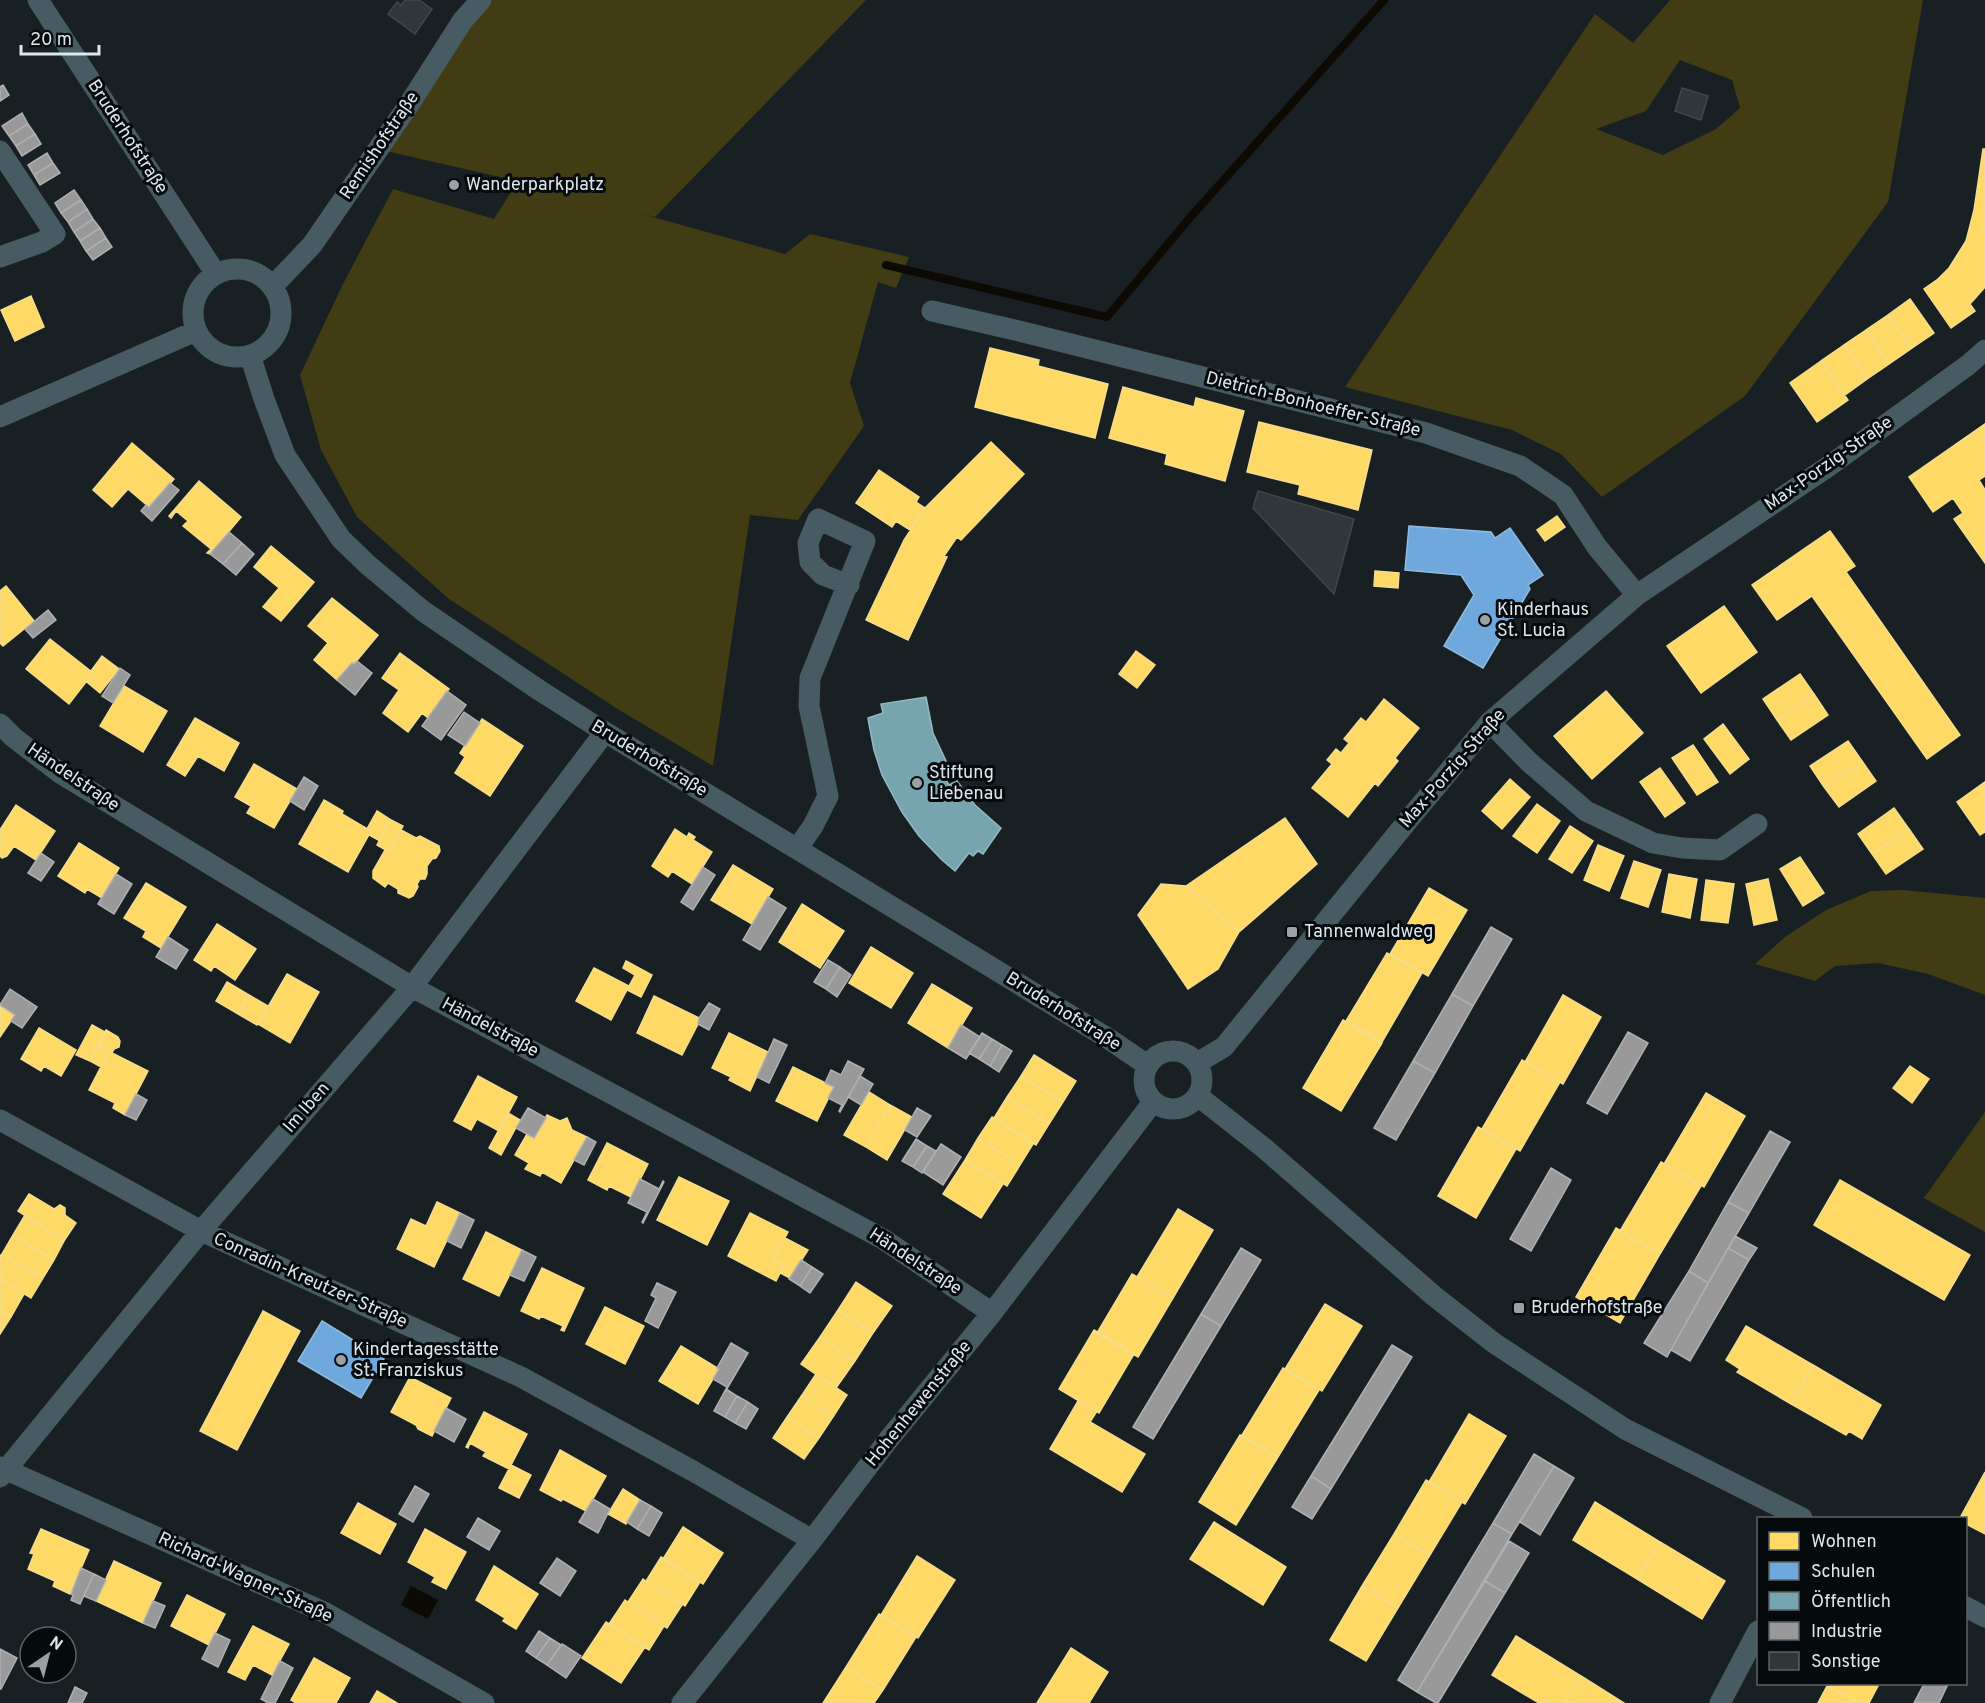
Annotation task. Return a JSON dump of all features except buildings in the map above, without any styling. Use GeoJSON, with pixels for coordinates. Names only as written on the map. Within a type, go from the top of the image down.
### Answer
{"type":"FeatureCollection","features":[{"type":"Feature","properties":{"kind":"street","name":"Bruderhofstraße"},"geometry":{"type":"LineString","coordinates":[[38,0],[216,274]]}},
{"type":"Feature","properties":{"kind":"street","name":"Remishofstraße"},"geometry":{"type":"LineString","coordinates":[[272,286],[312,245],[464,20],[481,0]]}},
{"type":"Feature","properties":{"kind":"street"},"geometry":{"type":"LineString","coordinates":[[0,151],[55,234],[42,242],[0,257]]}},
{"type":"Feature","properties":{"kind":"street"},"geometry":{"type":"LineString","coordinates":[[236,269],[256,273],[272,286],[280,306],[279,327],[268,345],[250,355],[229,357],[209,348],[196,331],[192,309],[200,289],[216,274],[236,269]]}},
{"type":"Feature","properties":{"kind":"street","name":"Dietrich-Bonhoeffer-Straße"},"geometry":{"type":"LineString","coordinates":[[932,311],[1426,433],[1520,466],[1563,495],[1598,547],[1637,595]]}},
{"type":"Feature","properties":{"kind":"street"},"geometry":{"type":"LineString","coordinates":[[0,417],[196,331]]}},
{"type":"Feature","properties":{"kind":"street","name":"Max-Porzig-Straße"},"geometry":{"type":"LineString","coordinates":[[1197,1063],[1224,1047],[1490,722],[1637,595],[1829,466],[1968,365],[1985,350]]}},
{"type":"Feature","properties":{"kind":"street","name":"Bruderhofstraße"},"geometry":{"type":"LineString","coordinates":[[250,355],[285,455],[341,539],[423,611],[538,690],[605,732],[1148,1065]]}},
{"type":"Feature","properties":{"kind":"street"},"geometry":{"type":"LineString","coordinates":[[797,849],[813,826],[828,796],[809,706],[810,678],[849,585]]}},
{"type":"Feature","properties":{"kind":"street"},"geometry":{"type":"LineString","coordinates":[[1490,722],[1529,762],[1586,811],[1653,843],[1682,848],[1720,850],[1757,824]]}},
{"type":"Feature","properties":{"kind":"street","name":"Händelstraße"},"geometry":{"type":"LineString","coordinates":[[0,724],[13,737],[60,773],[412,987],[883,1239],[992,1313]]}},
{"type":"Feature","properties":{"kind":"street","name":"Im Iben"},"geometry":{"type":"LineString","coordinates":[[2,1471],[201,1231],[412,987],[605,732]]}},
{"type":"Feature","properties":{"kind":"street"},"geometry":{"type":"LineString","coordinates":[[1177,1051],[1188,1055],[1197,1063],[1202,1073],[1202,1085],[1198,1096],[1189,1105],[1177,1110],[1164,1109],[1153,1102],[1145,1091],[1143,1078],[1148,1065],[1155,1056],[1177,1051]]}},
{"type":"Feature","properties":{"kind":"street"},"geometry":{"type":"LineString","coordinates":[[1198,1096],[1264,1148],[1434,1296],[1494,1343],[1625,1429],[1800,1517]]}},
{"type":"Feature","properties":{"kind":"street","name":"Hohenhewenstraße"},"geometry":{"type":"LineString","coordinates":[[682,1703],[889,1439],[992,1313],[1153,1102]]}},
{"type":"Feature","properties":{"kind":"street","name":"Conradin-Kreutzer-Straße"},"geometry":{"type":"LineString","coordinates":[[0,1120],[201,1231],[520,1377],[693,1471],[812,1540]]}},
{"type":"Feature","properties":{"kind":"street","name":"Richard-Wagner-Straße"},"geometry":{"type":"LineString","coordinates":[[2,1471],[326,1613],[484,1703]]}},
{"type":"Feature","properties":{"kind":"street"},"geometry":{"type":"LineString","coordinates":[[1967,1608],[1985,1617]]}},
{"type":"Feature","properties":{"kind":"street"},"geometry":{"type":"LineString","coordinates":[[1720,1703],[1757,1633]]}},
{"type":"Feature","properties":{"kind":"shaded area"},"geometry":{"type":"Polygon","coordinates":[[[481,0],[866,0],[655,217],[635,212],[785,254],[810,234],[909,257],[896,288],[878,282],[850,383],[864,426],[798,520],[750,515],[713,766],[616,708],[449,599],[357,517],[321,450],[300,375],[343,284],[393,189],[494,219],[518,181],[377,149],[481,0]]]}},
{"type":"Feature","properties":{"kind":"shaded area"},"geometry":{"type":"Polygon","coordinates":[[[1670,0],[1923,0],[1888,202],[1745,396],[1602,497],[1561,454],[1512,430],[1345,387],[1595,14],[1633,43],[1670,0]],[[1680,60],[1646,111],[1596,129],[1663,155],[1716,129],[1740,108],[1732,80],[1680,60]]]}},
{"type":"Feature","properties":{"kind":"shaded area"},"geometry":{"type":"Polygon","coordinates":[[[1903,890],[1985,898],[1985,995],[1928,974],[1878,963],[1835,966],[1815,981],[1755,964],[1785,937],[1826,910],[1871,891],[1903,890]]]}},
{"type":"Feature","properties":{"kind":"shaded area"},"geometry":{"type":"Polygon","coordinates":[[[1985,1112],[1985,1232],[1924,1198],[1985,1112]]]}},
{"type":"Feature","properties":{"kind":"shaded area"},"geometry":{"type":"Polygon","coordinates":[[[411,1586],[438,1600],[428,1619],[401,1605],[411,1586]]]}},
{"type":"Feature","properties":{"kind":"waterway"},"geometry":{"type":"LineString","coordinates":[[886,265],[1107,317],[1187,221],[1384,0]]}},
{"type":"Feature","properties":{"kind":"place","name":"Wanderparkplatz"},"geometry":{"type":"Point","coordinates":[454,185]}},
{"type":"Feature","properties":{"kind":"place","name":"Kinderhaus St. Lucia"},"geometry":{"type":"Point","coordinates":[1485,620]}},
{"type":"Feature","properties":{"kind":"place","name":"Stiftung Liebenau"},"geometry":{"type":"Point","coordinates":[917,783]}},
{"type":"Feature","properties":{"kind":"place","name":"Tannenwaldweg"},"geometry":{"type":"Point","coordinates":[1292,932]}},
{"type":"Feature","properties":{"kind":"place","name":"Bruderhofstraße"},"geometry":{"type":"Point","coordinates":[1519,1308]}},
{"type":"Feature","properties":{"kind":"place","name":"Kindertagesstätte St. Franziskus"},"geometry":{"type":"Point","coordinates":[341,1360]}}]}
